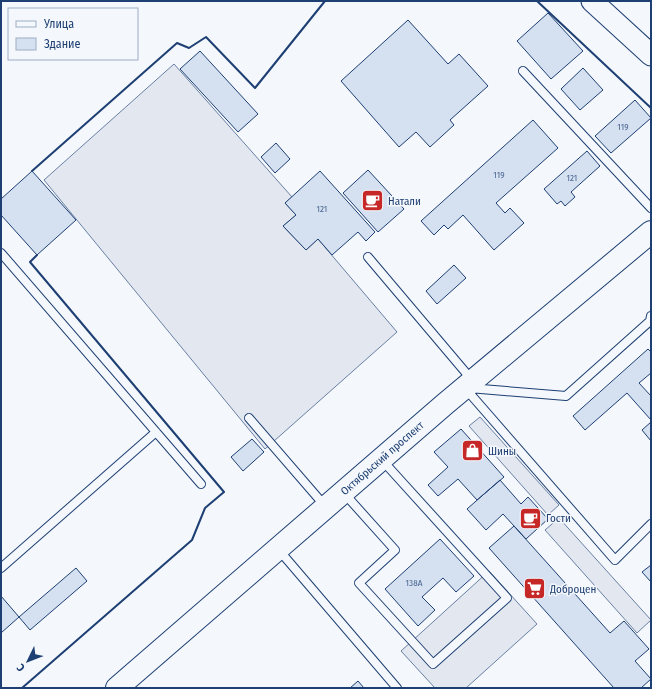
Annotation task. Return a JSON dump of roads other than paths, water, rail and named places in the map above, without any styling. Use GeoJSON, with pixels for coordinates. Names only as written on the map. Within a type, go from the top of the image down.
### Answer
{"type":"FeatureCollection","features":[{"type":"Feature","properties":{"kind":"main road","name":"Октябрьский проспект"},"geometry":{"type":"LineString","coordinates":[[117,688],[469,384],[651,232]]}},
{"type":"Feature","properties":{"kind":"street"},"geometry":{"type":"LineString","coordinates":[[592,1],[651,55]]}},
{"type":"Feature","properties":{"kind":"lane"},"geometry":{"type":"LineString","coordinates":[[523,71],[651,208]]}},
{"type":"Feature","properties":{"kind":"lane"},"geometry":{"type":"LineString","coordinates":[[2,256],[201,484]]}},
{"type":"Feature","properties":{"kind":"lane"},"geometry":{"type":"LineString","coordinates":[[368,257],[469,384],[615,560],[651,524]]}},
{"type":"Feature","properties":{"kind":"lane"},"geometry":{"type":"LineString","coordinates":[[469,384],[566,396],[650,321],[651,316]]}},
{"type":"Feature","properties":{"kind":"lane"},"geometry":{"type":"LineString","coordinates":[[249,418],[325,507]]}},
{"type":"Feature","properties":{"kind":"lane"},"geometry":{"type":"LineString","coordinates":[[1,568],[156,432]]}},
{"type":"Feature","properties":{"kind":"lane"},"geometry":{"type":"LineString","coordinates":[[343,492],[396,550],[359,583],[433,664],[507,598],[382,459]]}},
{"type":"Feature","properties":{"kind":"lane"},"geometry":{"type":"LineString","coordinates":[[278,548],[397,688]]}},
{"type":"Feature","properties":{"kind":"place","name":"Натали"},"geometry":{"type":"Point","coordinates":[373,201]}},
{"type":"Feature","properties":{"kind":"place","name":"Шины"},"geometry":{"type":"Point","coordinates":[473,451]}},
{"type":"Feature","properties":{"kind":"place","name":"Гости"},"geometry":{"type":"Point","coordinates":[530,518]}},
{"type":"Feature","properties":{"kind":"place","name":"Доброцен"},"geometry":{"type":"Point","coordinates":[534,589]}}]}
